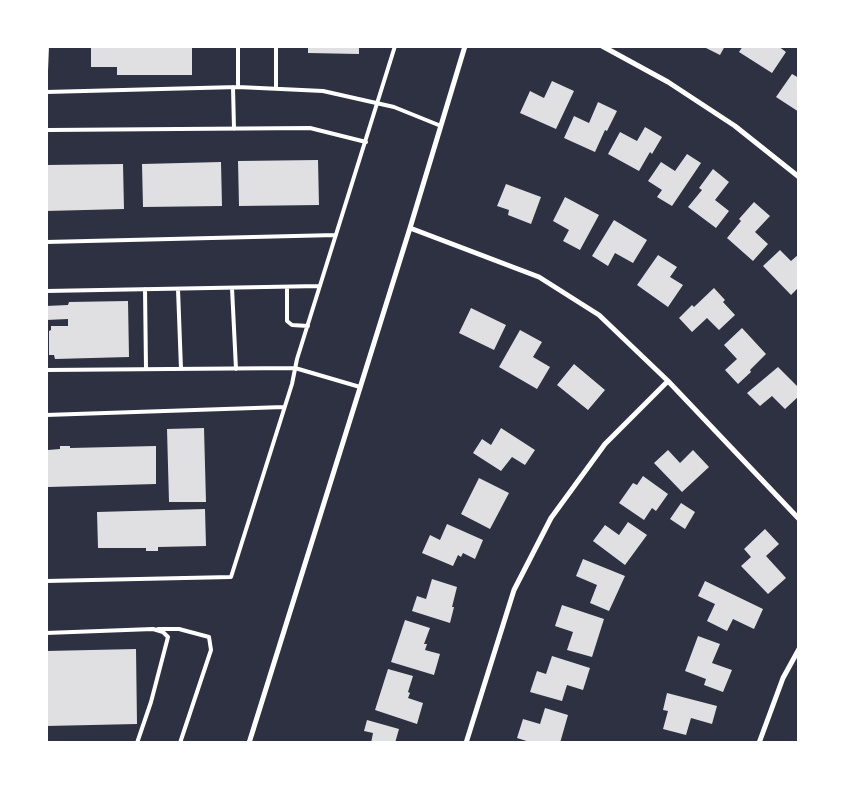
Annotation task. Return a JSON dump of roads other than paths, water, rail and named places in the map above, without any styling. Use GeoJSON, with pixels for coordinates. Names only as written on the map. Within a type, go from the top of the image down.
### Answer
{"type":"FeatureCollection","features":[{"type":"Feature","properties":{"kind":"street"},"geometry":{"type":"LineString","coordinates":[[249,743],[410,228],[464,46]]}},
{"type":"Feature","properties":{"kind":"street"},"geometry":{"type":"LineString","coordinates":[[602,46],[668,82],[735,126],[799,178]]}},
{"type":"Feature","properties":{"kind":"street"},"geometry":{"type":"LineString","coordinates":[[410,228],[539,277],[600,316],[668,381],[799,518]]}},
{"type":"Feature","properties":{"kind":"street"},"geometry":{"type":"LineString","coordinates":[[466,743],[514,590],[551,518],[605,444],[668,381]]}},
{"type":"Feature","properties":{"kind":"street"},"geometry":{"type":"LineString","coordinates":[[759,743],[783,678],[799,649]]}},
{"type":"Feature","properties":{"kind":"lane"},"geometry":{"type":"LineString","coordinates":[[46,71],[47,46]]}},
{"type":"Feature","properties":{"kind":"lane"},"geometry":{"type":"LineString","coordinates":[[238,46],[238,86]]}},
{"type":"Feature","properties":{"kind":"lane"},"geometry":{"type":"LineString","coordinates":[[276,46],[276,89]]}},
{"type":"Feature","properties":{"kind":"lane"},"geometry":{"type":"LineString","coordinates":[[46,581],[231,577],[395,46]]}},
{"type":"Feature","properties":{"kind":"lane"},"geometry":{"type":"LineString","coordinates":[[46,92],[238,86],[323,92],[394,107],[441,126]]}},
{"type":"Feature","properties":{"kind":"lane"},"geometry":{"type":"LineString","coordinates":[[233,87],[234,129]]}},
{"type":"Feature","properties":{"kind":"lane"},"geometry":{"type":"LineString","coordinates":[[47,130],[310,128],[366,142]]}},
{"type":"Feature","properties":{"kind":"lane"},"geometry":{"type":"LineString","coordinates":[[46,242],[336,235]]}},
{"type":"Feature","properties":{"kind":"lane"},"geometry":{"type":"LineString","coordinates":[[46,291],[320,286]]}},
{"type":"Feature","properties":{"kind":"lane"},"geometry":{"type":"LineString","coordinates":[[232,288],[236,369]]}},
{"type":"Feature","properties":{"kind":"lane"},"geometry":{"type":"LineString","coordinates":[[287,288],[287,321],[292,325],[308,326]]}},
{"type":"Feature","properties":{"kind":"lane"},"geometry":{"type":"LineString","coordinates":[[145,289],[146,370]]}},
{"type":"Feature","properties":{"kind":"lane"},"geometry":{"type":"LineString","coordinates":[[178,289],[181,369]]}},
{"type":"Feature","properties":{"kind":"lane"},"geometry":{"type":"LineString","coordinates":[[46,370],[295,368],[360,387]]}},
{"type":"Feature","properties":{"kind":"lane"},"geometry":{"type":"LineString","coordinates":[[46,415],[284,407]]}},
{"type":"Feature","properties":{"kind":"lane"},"geometry":{"type":"LineString","coordinates":[[137,743],[167,645],[168,637],[163,632],[153,629]]}},
{"type":"Feature","properties":{"kind":"lane"},"geometry":{"type":"LineString","coordinates":[[46,633],[179,629],[209,637],[211,650],[180,743]]}}]}
